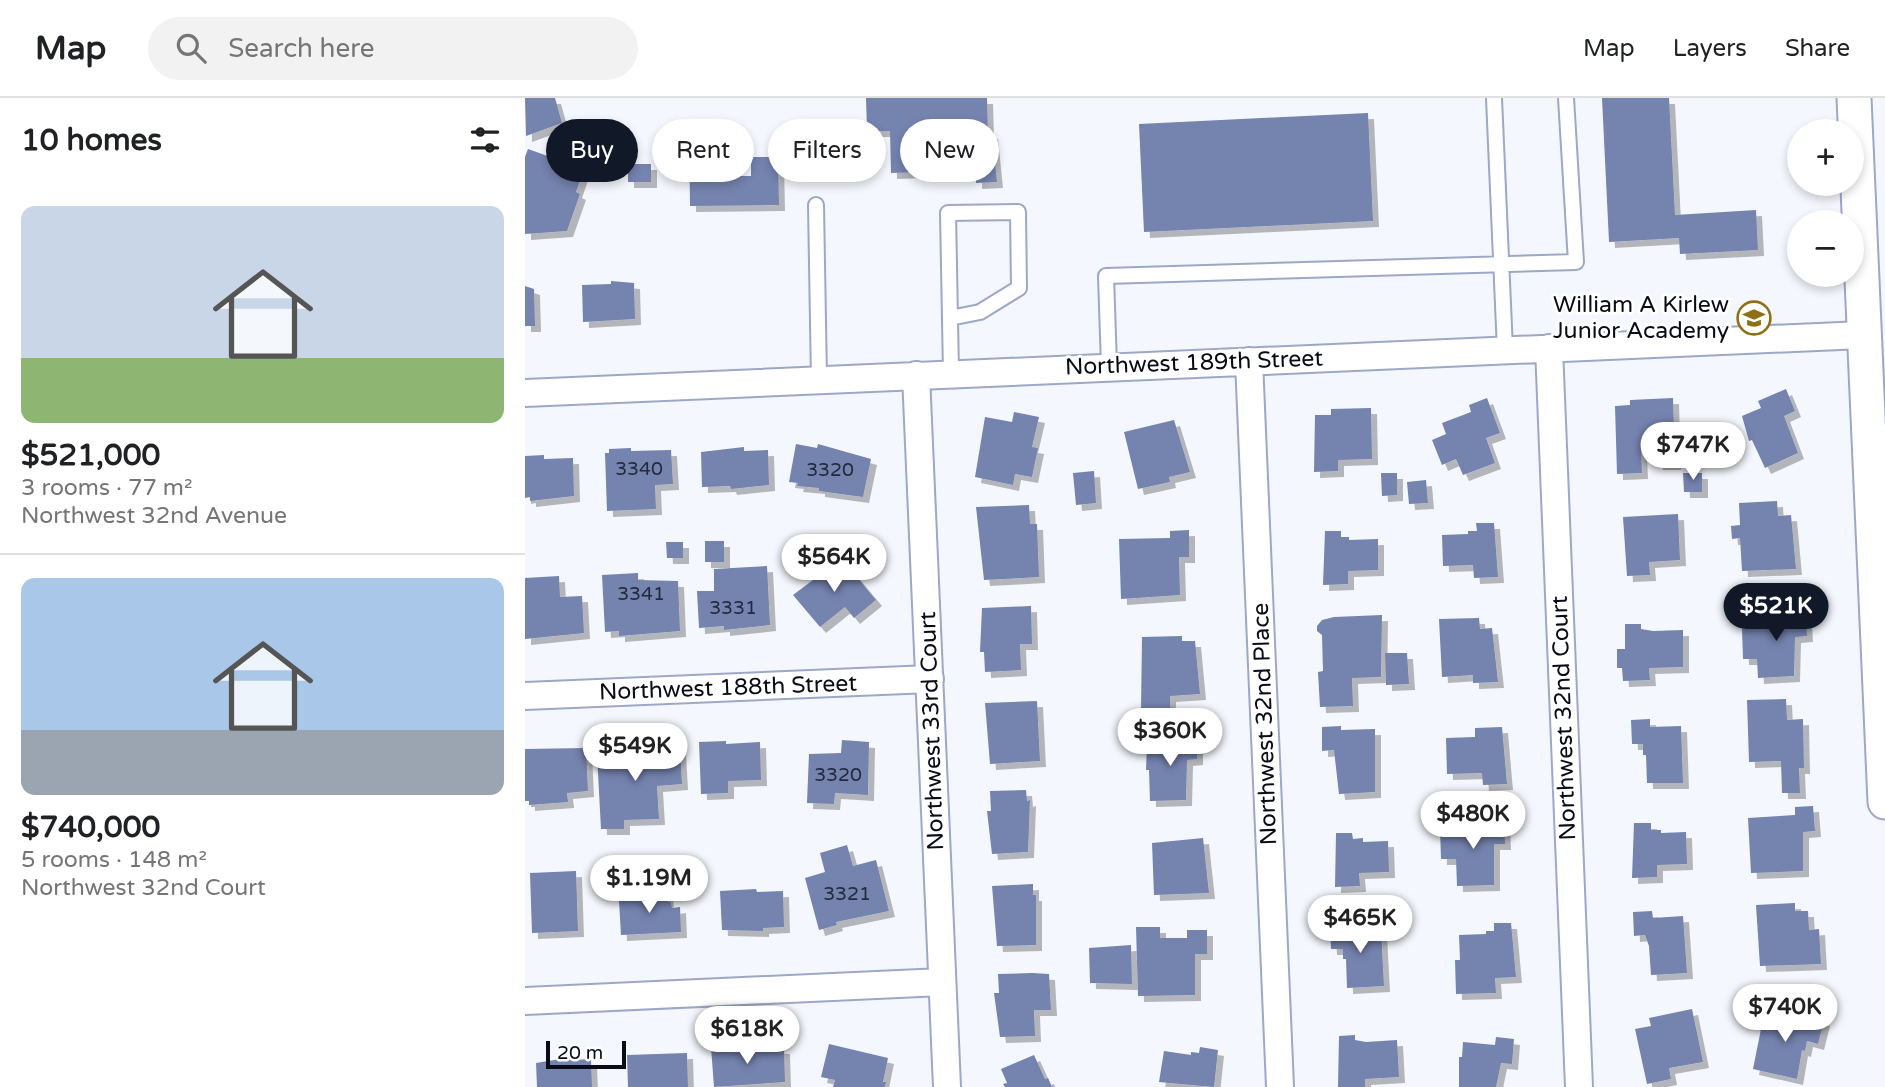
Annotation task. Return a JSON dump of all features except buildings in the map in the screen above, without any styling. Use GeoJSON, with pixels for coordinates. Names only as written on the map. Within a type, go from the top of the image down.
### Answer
{"type":"FeatureCollection","features":[{"type":"Feature","properties":{"kind":"street"},"geometry":{"type":"LineString","coordinates":[[1854,98],[1885,802]]}},
{"type":"Feature","properties":{"kind":"street","name":"Northwest 189th Street"},"geometry":{"type":"LineString","coordinates":[[525,393],[1863,335]]}},
{"type":"Feature","properties":{"kind":"street","name":"Northwest 32nd Court"},"geometry":{"type":"LineString","coordinates":[[1549,348],[1579,1087]]}},
{"type":"Feature","properties":{"kind":"street","name":"Northwest 32nd Place"},"geometry":{"type":"LineString","coordinates":[[1249,360],[1280,1087]]}},
{"type":"Feature","properties":{"kind":"street","name":"Northwest 33rd Court"},"geometry":{"type":"LineString","coordinates":[[916,375],[947,1087]]}},
{"type":"Feature","properties":{"kind":"street","name":"Northwest 188th Street"},"geometry":{"type":"LineString","coordinates":[[525,696],[930,679]]}},
{"type":"Feature","properties":{"kind":"street"},"geometry":{"type":"LineString","coordinates":[[525,1002],[942,982]]}},
{"type":"Feature","properties":{"kind":"lane"},"geometry":{"type":"LineString","coordinates":[[1493,98],[1505,350]]}},
{"type":"Feature","properties":{"kind":"lane"},"geometry":{"type":"LineString","coordinates":[[1109,366],[1106,276],[1501,267],[1576,262],[1566,98]]}},
{"type":"Feature","properties":{"kind":"lane"},"geometry":{"type":"LineString","coordinates":[[816,205],[819,380]]}},
{"type":"Feature","properties":{"kind":"lane"},"geometry":{"type":"LineString","coordinates":[[950,318],[979,312],[1019,288],[1018,212],[948,213],[951,373]]}},
{"type":"Feature","properties":{"kind":"place","name":"William A Kirlew Junior Academy"},"geometry":{"type":"Point","coordinates":[1754,318]}}]}
